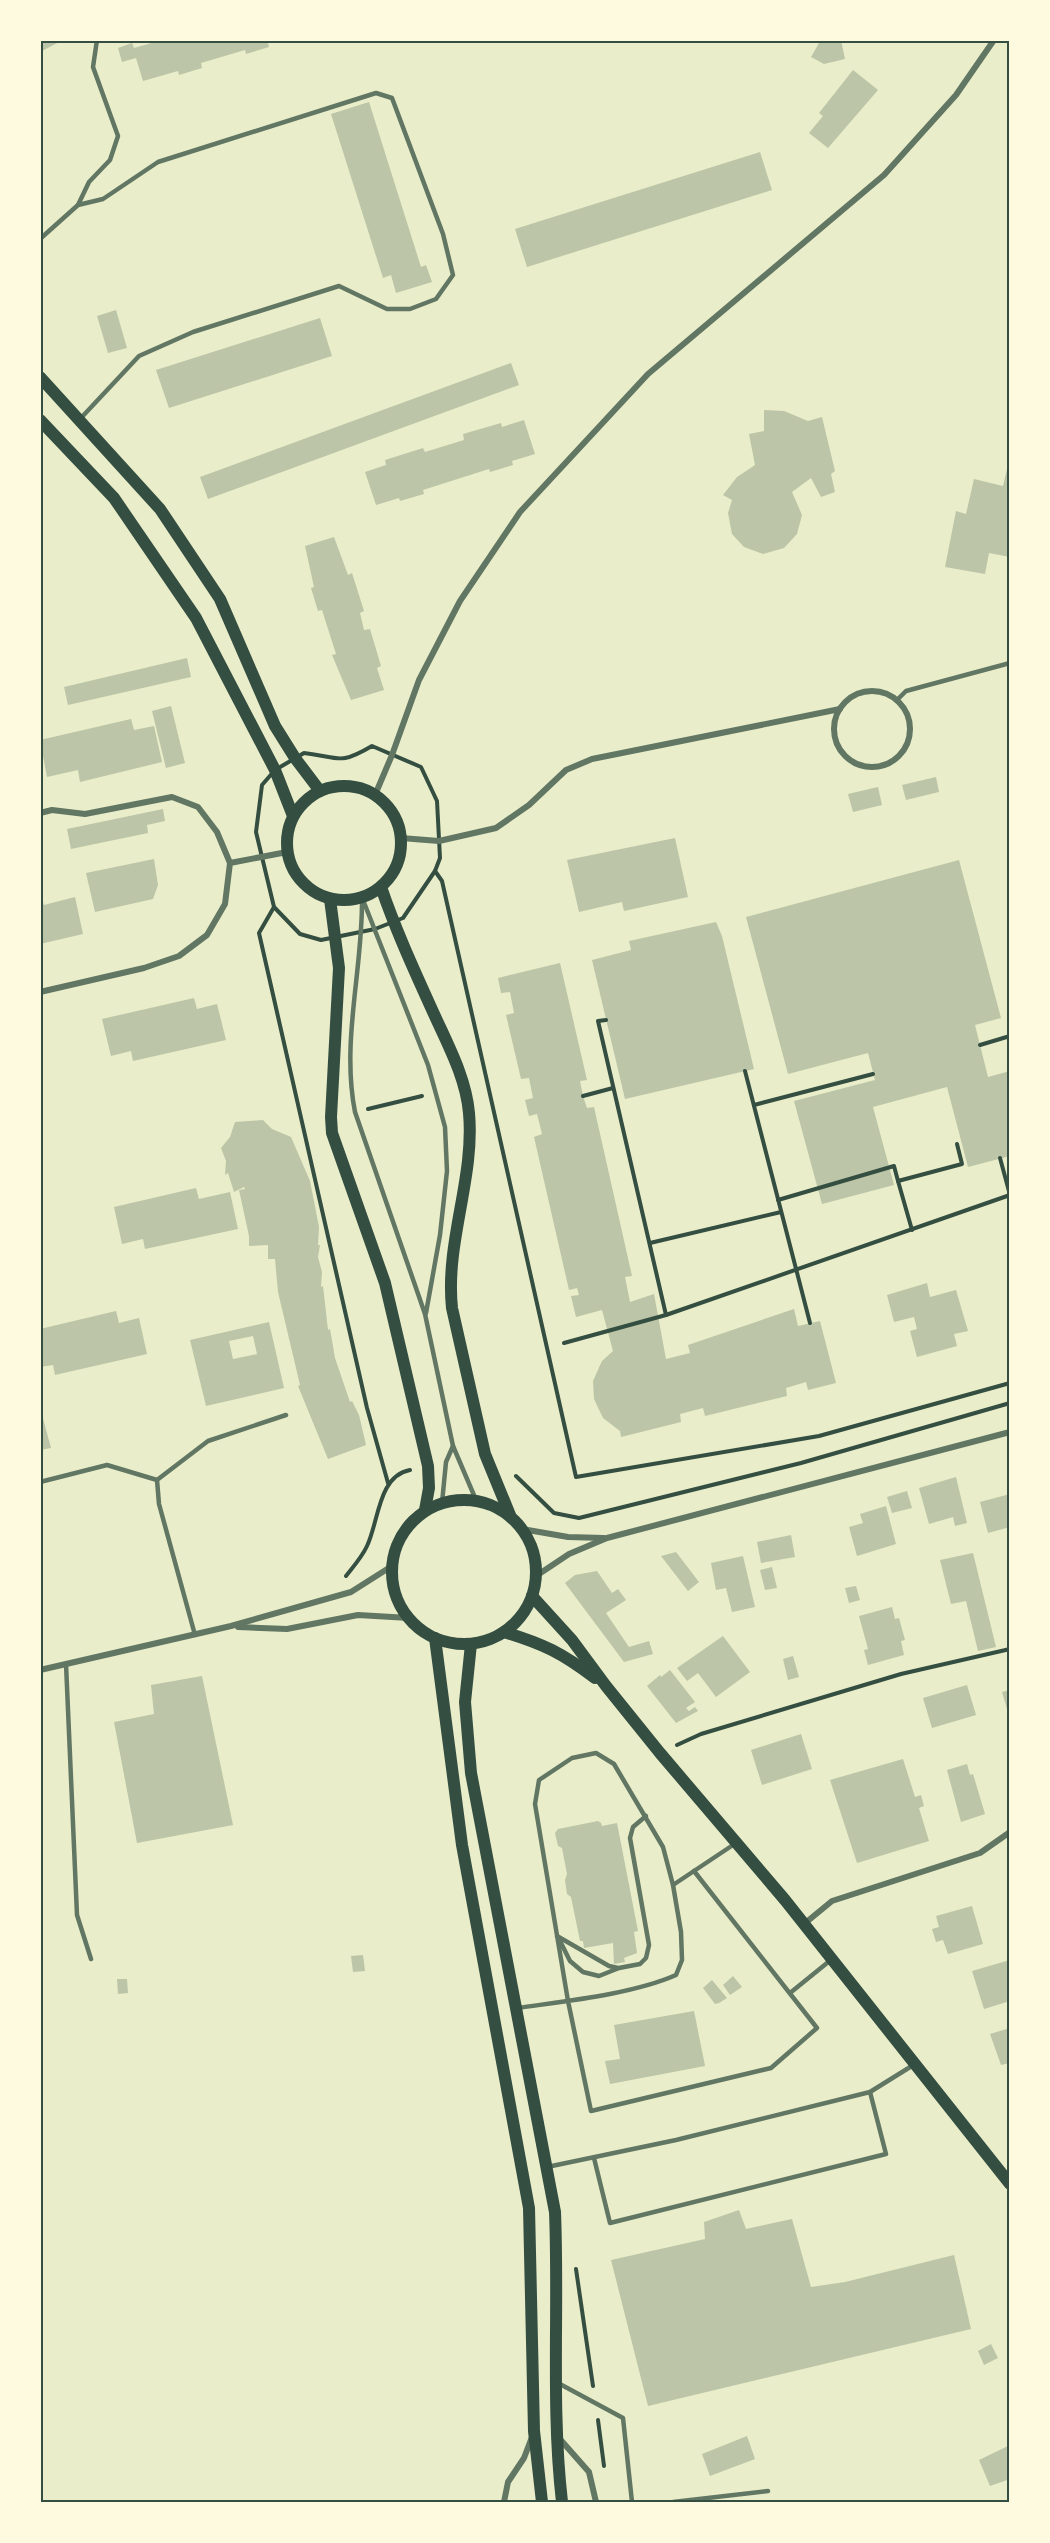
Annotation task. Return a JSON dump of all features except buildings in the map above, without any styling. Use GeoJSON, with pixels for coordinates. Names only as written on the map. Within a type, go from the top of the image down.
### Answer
{"type":"FeatureCollection","features":[{"type":"Feature","properties":{"kind":"main road"},"geometry":{"type":"LineString","coordinates":[[40,377],[160,509],[220,599],[275,726],[320,791]]}},
{"type":"Feature","properties":{"kind":"main road"},"geometry":{"type":"LineString","coordinates":[[40,420],[114,498],[196,618],[275,770],[293,816]]}},
{"type":"Feature","properties":{"kind":"main road"},"geometry":{"type":"LineString","coordinates":[[334,786],[348,786],[375,795],[393,813],[401,838],[397,865],[390,877],[381,888],[362,898],[343,901],[330,899],[310,890],[295,873],[287,852],[286,840],[293,816],[305,801],[320,791],[334,786]]}},
{"type":"Feature","properties":{"kind":"main road"},"geometry":{"type":"LineString","coordinates":[[381,888],[394,924],[451,1052],[464,1087],[469,1112],[470,1138],[451,1256],[450,1297],[485,1454],[510,1515],[531,1543],[536,1559],[536,1576],[532,1596],[521,1616],[504,1632],[488,1640],[471,1644],[452,1644],[420,1630],[399,1603],[393,1585],[392,1566],[395,1550],[402,1534],[412,1521],[425,1510],[459,1499],[476,1500],[493,1505],[510,1515]]}},
{"type":"Feature","properties":{"kind":"main road"},"geometry":{"type":"LineString","coordinates":[[330,899],[339,968],[331,1117],[337,1153],[385,1283],[428,1466],[429,1488],[425,1510]]}},
{"type":"Feature","properties":{"kind":"main road"},"geometry":{"type":"LineString","coordinates":[[532,1596],[572,1640],[660,1753],[804,1923],[1010,2184]]}},
{"type":"Feature","properties":{"kind":"main road"},"geometry":{"type":"LineString","coordinates":[[504,1632],[563,1654],[606,1686]]}},
{"type":"Feature","properties":{"kind":"main road"},"geometry":{"type":"LineString","coordinates":[[435,1638],[462,1845],[529,2208],[534,2431],[542,2502]]}},
{"type":"Feature","properties":{"kind":"main road"},"geometry":{"type":"LineString","coordinates":[[471,1644],[465,1702],[471,1773],[547,2167],[555,2223],[558,2279],[557,2382],[562,2502]]}},
{"type":"Feature","properties":{"kind":"street"},"geometry":{"type":"LineString","coordinates":[[375,795],[424,670],[460,601],[520,512],[648,374],[884,175],[956,95],[994,40]]}},
{"type":"Feature","properties":{"kind":"street"},"geometry":{"type":"LineString","coordinates":[[873,691],[886,693],[897,700],[910,721],[907,746],[900,756],[878,767],[860,765],[844,755],[834,733],[835,720],[840,709],[849,699],[860,693],[873,691]]}},
{"type":"Feature","properties":{"kind":"street"},"geometry":{"type":"LineString","coordinates":[[401,838],[439,841],[496,828],[529,805],[566,770],[592,759],[840,709]]}},
{"type":"Feature","properties":{"kind":"street"},"geometry":{"type":"LineString","coordinates":[[40,813],[52,810],[85,814],[172,797],[198,807],[217,832],[230,863],[225,904],[207,935],[179,956],[144,968],[40,992]]}},
{"type":"Feature","properties":{"kind":"street"},"geometry":{"type":"LineString","coordinates":[[230,863],[287,852]]}},
{"type":"Feature","properties":{"kind":"street"},"geometry":{"type":"LineString","coordinates":[[536,1576],[569,1554],[607,1538],[1010,1432]]}},
{"type":"Feature","properties":{"kind":"street"},"geometry":{"type":"LineString","coordinates":[[522,1529],[568,1537],[607,1538]]}},
{"type":"Feature","properties":{"kind":"street"},"geometry":{"type":"LineString","coordinates":[[40,1670],[231,1626],[351,1592],[392,1566]]}},
{"type":"Feature","properties":{"kind":"street"},"geometry":{"type":"LineString","coordinates":[[231,1626],[287,1629],[358,1615],[409,1618]]}},
{"type":"Feature","properties":{"kind":"street"},"geometry":{"type":"LineString","coordinates":[[804,1923],[832,1901],[980,1853],[1010,1832]]}},
{"type":"Feature","properties":{"kind":"street"},"geometry":{"type":"LineString","coordinates":[[504,2502],[508,2482],[524,2458],[534,2431]]}},
{"type":"Feature","properties":{"kind":"street"},"geometry":{"type":"LineString","coordinates":[[559,2438],[589,2472],[596,2502]]}},
{"type":"Feature","properties":{"kind":"lane"},"geometry":{"type":"LineString","coordinates":[[40,239],[78,205],[89,182],[110,160],[118,136],[93,67],[97,40]]}},
{"type":"Feature","properties":{"kind":"lane"},"geometry":{"type":"LineString","coordinates":[[78,205],[103,199],[158,162],[376,93],[392,98],[443,234],[453,275],[436,298],[410,309],[387,309],[339,286],[193,332],[139,356],[80,419]]}},
{"type":"Feature","properties":{"kind":"lane"},"geometry":{"type":"LineString","coordinates":[[897,700],[906,691],[1010,663]]}},
{"type":"Feature","properties":{"kind":"lane"},"geometry":{"type":"LineString","coordinates":[[362,898],[413,1023],[437,1093],[445,1127],[447,1171],[440,1235],[425,1314]]}},
{"type":"Feature","properties":{"kind":"lane"},"geometry":{"type":"LineString","coordinates":[[362,898],[363,933],[353,1013],[349,1075],[355,1112],[425,1314],[453,1446],[476,1500]]}},
{"type":"Feature","properties":{"kind":"lane"},"geometry":{"type":"LineString","coordinates":[[157,1480],[208,1441],[286,1416]]}},
{"type":"Feature","properties":{"kind":"lane"},"geometry":{"type":"LineString","coordinates":[[442,1503],[446,1462],[453,1446]]}},
{"type":"Feature","properties":{"kind":"lane"},"geometry":{"type":"LineString","coordinates":[[40,1482],[107,1465],[157,1480]]}},
{"type":"Feature","properties":{"kind":"lane"},"geometry":{"type":"LineString","coordinates":[[157,1480],[159,1504],[195,1635]]}},
{"type":"Feature","properties":{"kind":"lane"},"geometry":{"type":"LineString","coordinates":[[66,1664],[77,1915],[91,1959]]}},
{"type":"Feature","properties":{"kind":"lane"},"geometry":{"type":"LineString","coordinates":[[516,2009],[568,2001],[659,1983],[676,1975],[682,1960],[681,1932],[673,1885],[663,1847],[614,1764],[596,1753],[572,1758],[539,1780],[534,1804],[568,2001],[591,2111],[771,2068],[817,2028],[694,1871]]}},
{"type":"Feature","properties":{"kind":"lane"},"geometry":{"type":"LineString","coordinates":[[557,1936],[570,1961],[583,1972],[599,1976],[619,1968],[640,1964],[646,1958],[649,1945],[630,1838],[633,1827],[646,1816]]}},
{"type":"Feature","properties":{"kind":"lane"},"geometry":{"type":"LineString","coordinates":[[673,1885],[736,1843]]}},
{"type":"Feature","properties":{"kind":"lane"},"geometry":{"type":"LineString","coordinates":[[557,1936],[609,1966],[619,1968]]}},
{"type":"Feature","properties":{"kind":"lane"},"geometry":{"type":"LineString","coordinates":[[790,1993],[832,1959]]}},
{"type":"Feature","properties":{"kind":"lane"},"geometry":{"type":"LineString","coordinates":[[547,2167],[594,2158],[870,2092],[915,2064]]}},
{"type":"Feature","properties":{"kind":"lane"},"geometry":{"type":"LineString","coordinates":[[594,2158],[610,2223],[886,2154],[870,2092]]}},
{"type":"Feature","properties":{"kind":"lane"},"geometry":{"type":"LineString","coordinates":[[557,2382],[623,2418],[632,2502]]}},
{"type":"Feature","properties":{"kind":"lane"},"geometry":{"type":"LineString","coordinates":[[673,2502],[768,2491]]}},
{"type":"Feature","properties":{"kind":"path"},"geometry":{"type":"LineString","coordinates":[[304,753],[332,760],[351,758],[372,746]]}},
{"type":"Feature","properties":{"kind":"path"},"geometry":{"type":"LineString","coordinates":[[421,766],[437,801],[438,830]]}},
{"type":"Feature","properties":{"kind":"path"},"geometry":{"type":"LineString","coordinates":[[256,832],[262,785],[275,770]]}},
{"type":"Feature","properties":{"kind":"path"},"geometry":{"type":"LineString","coordinates":[[403,918],[435,871],[440,858]]}},
{"type":"Feature","properties":{"kind":"path"},"geometry":{"type":"LineString","coordinates":[[435,871],[442,881],[576,1477],[819,1436],[1010,1383]]}},
{"type":"Feature","properties":{"kind":"path"},"geometry":{"type":"LineString","coordinates":[[267,881],[274,907],[300,934],[321,940],[336,936]]}},
{"type":"Feature","properties":{"kind":"path"},"geometry":{"type":"LineString","coordinates":[[274,907],[259,933],[367,1408],[388,1483]]}},
{"type":"Feature","properties":{"kind":"path"},"geometry":{"type":"LineString","coordinates":[[606,1020],[598,1021],[666,1315]]}},
{"type":"Feature","properties":{"kind":"path"},"geometry":{"type":"LineString","coordinates":[[980,1045],[1010,1036]]}},
{"type":"Feature","properties":{"kind":"path"},"geometry":{"type":"LineString","coordinates":[[745,1071],[810,1323]]}},
{"type":"Feature","properties":{"kind":"path"},"geometry":{"type":"LineString","coordinates":[[754,1106],[873,1074]]}},
{"type":"Feature","properties":{"kind":"path"},"geometry":{"type":"LineString","coordinates":[[464,1087],[488,1082]]}},
{"type":"Feature","properties":{"kind":"path"},"geometry":{"type":"LineString","coordinates":[[584,1096],[613,1088]]}},
{"type":"Feature","properties":{"kind":"path"},"geometry":{"type":"LineString","coordinates":[[355,1112],[437,1093]]}},
{"type":"Feature","properties":{"kind":"path"},"geometry":{"type":"LineString","coordinates":[[302,1123],[331,1117]]}},
{"type":"Feature","properties":{"kind":"path"},"geometry":{"type":"LineString","coordinates":[[898,1181],[962,1164],[957,1144]]}},
{"type":"Feature","properties":{"kind":"path"},"geometry":{"type":"LineString","coordinates":[[564,1343],[666,1315],[1010,1195],[1000,1158]]}},
{"type":"Feature","properties":{"kind":"path"},"geometry":{"type":"LineString","coordinates":[[778,1200],[894,1166],[912,1230]]}},
{"type":"Feature","properties":{"kind":"path"},"geometry":{"type":"LineString","coordinates":[[650,1243],[781,1212]]}},
{"type":"Feature","properties":{"kind":"path"},"geometry":{"type":"LineString","coordinates":[[510,1467],[530,1492],[554,1513],[579,1518],[801,1463],[1010,1403]]}},
{"type":"Feature","properties":{"kind":"path"},"geometry":{"type":"LineString","coordinates":[[339,1581],[346,1576],[367,1547],[388,1483],[398,1472],[428,1466]]}},
{"type":"Feature","properties":{"kind":"path"},"geometry":{"type":"LineString","coordinates":[[660,1753],[701,1734],[901,1674],[1010,1649]]}}]}
